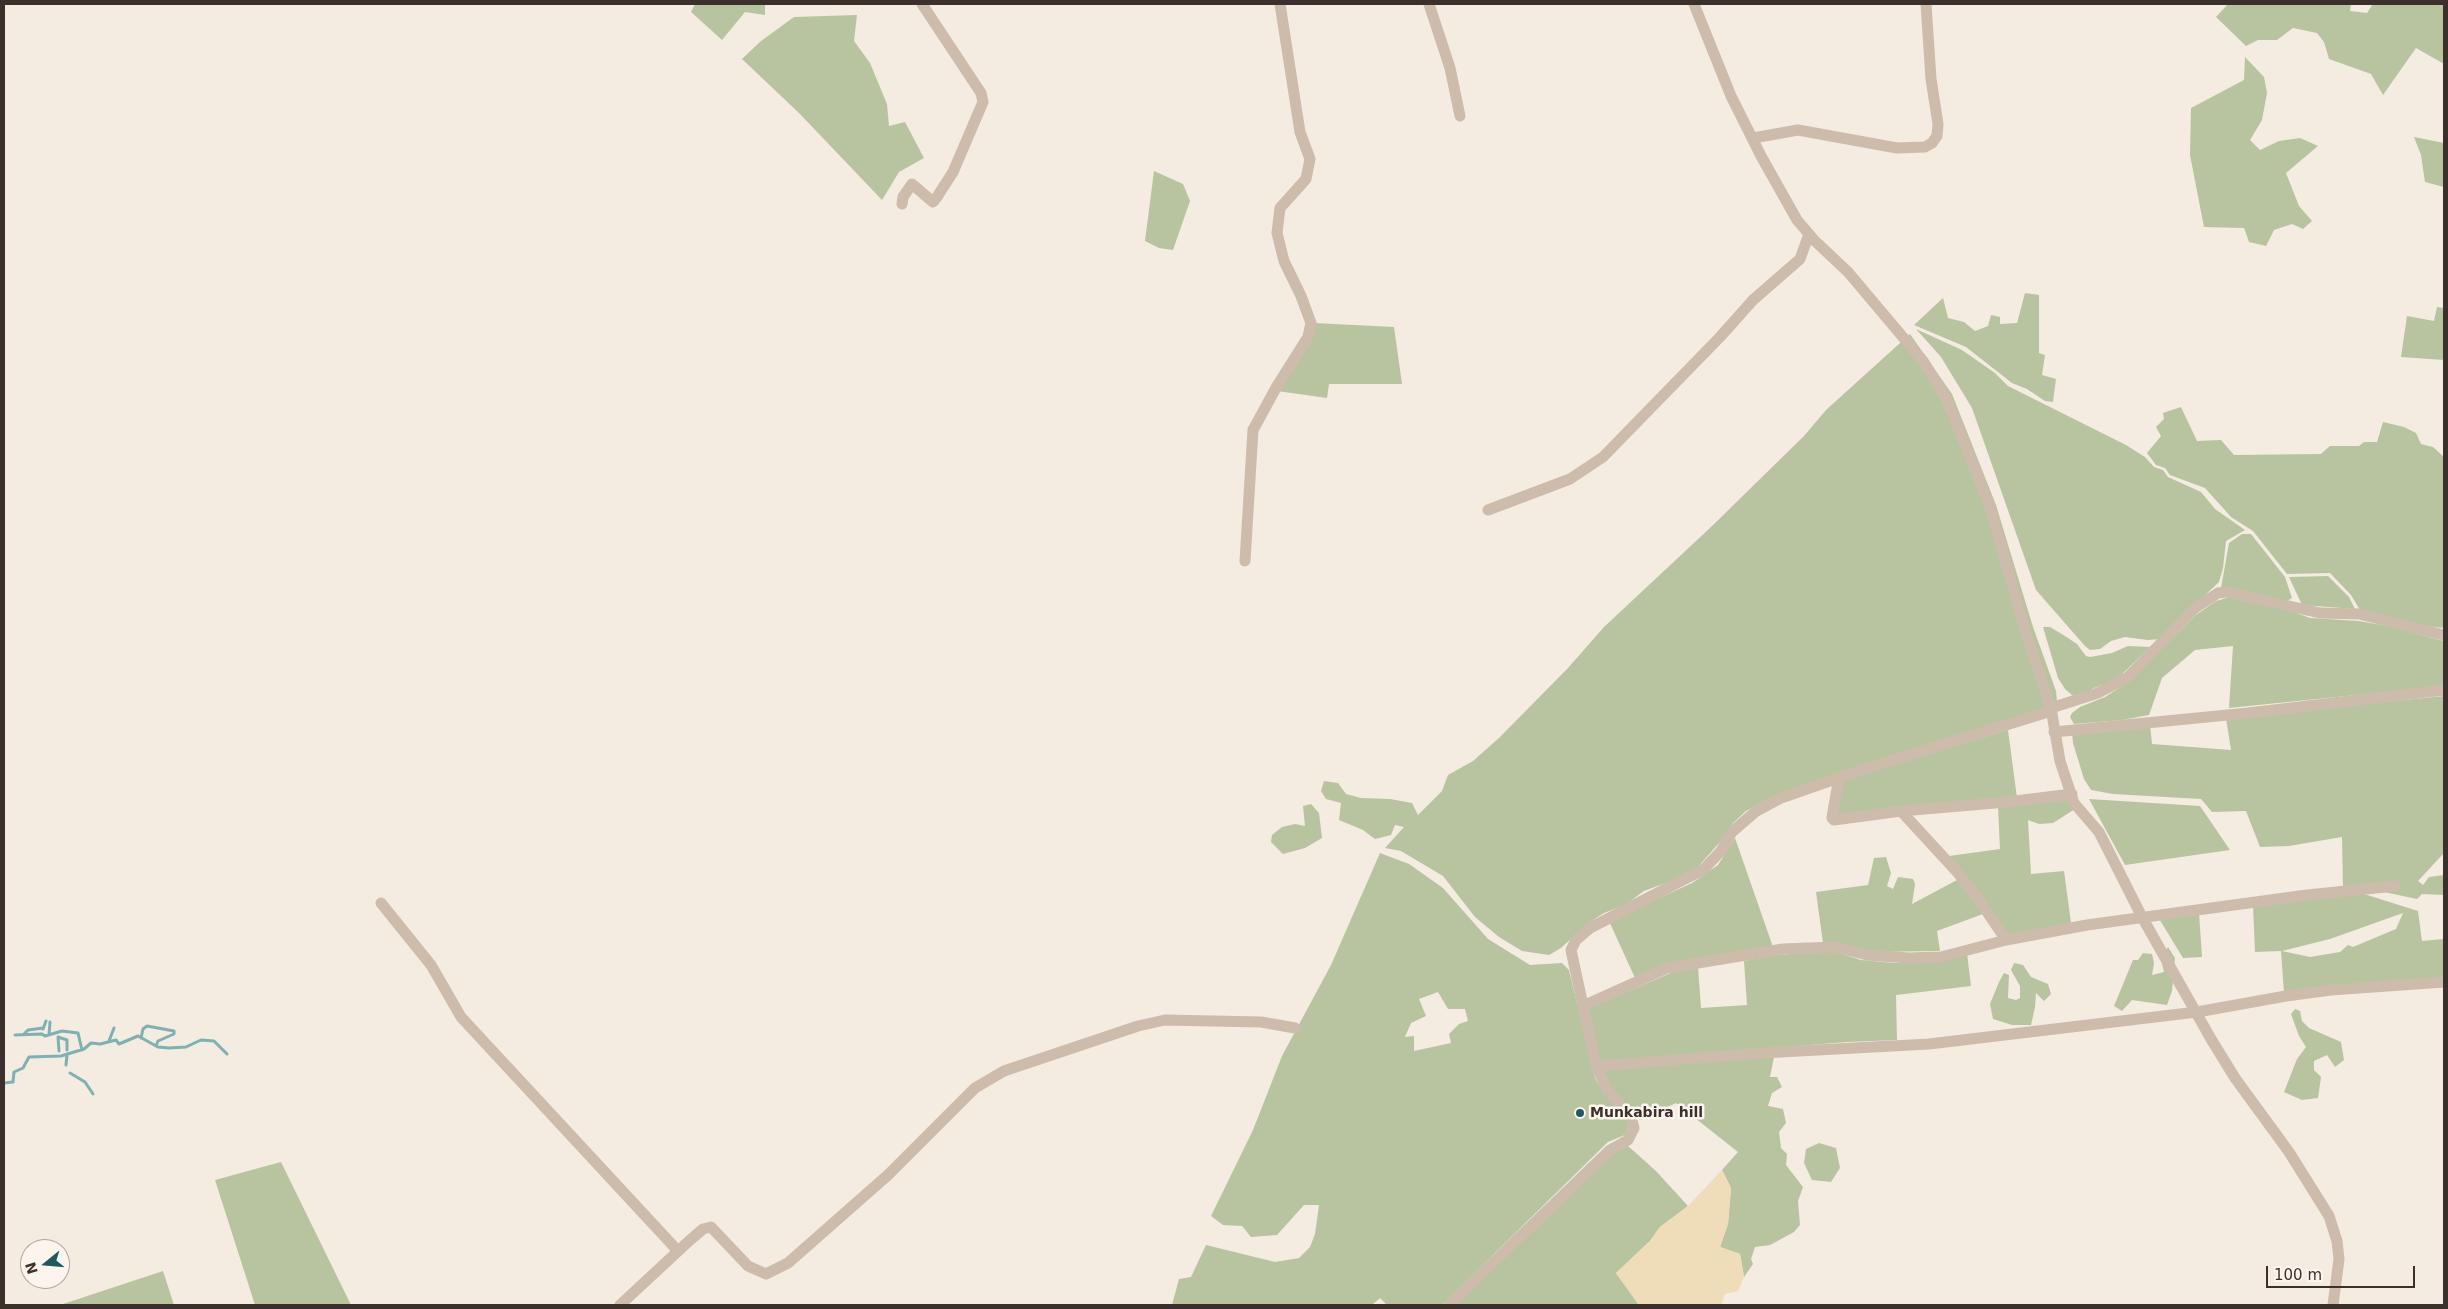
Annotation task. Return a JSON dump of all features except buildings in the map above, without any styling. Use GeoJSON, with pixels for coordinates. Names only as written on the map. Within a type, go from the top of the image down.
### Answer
{"type":"FeatureCollection","features":[{"type":"Feature","properties":{"kind":"street"},"geometry":{"type":"LineString","coordinates":[[902,204],[903,197],[912,184],[933,202],[938,197],[953,172],[983,102],[981,93],[922,4]]}},
{"type":"Feature","properties":{"kind":"street"},"geometry":{"type":"LineString","coordinates":[[1244,561],[1253,430],[1277,386],[1308,337],[1311,323],[1302,296],[1284,261],[1277,233],[1280,208],[1306,179],[1310,159],[1300,132],[1280,4]]}},
{"type":"Feature","properties":{"kind":"street"},"geometry":{"type":"LineString","coordinates":[[1429,4],[1450,68],[1460,116]]}},
{"type":"Feature","properties":{"kind":"street"},"geometry":{"type":"LineString","coordinates":[[1694,4],[1731,96],[1797,220],[1848,272],[1917,354],[1934,376],[1946,398],[1990,508],[2026,634],[2051,708],[2060,761],[2074,803],[2099,832],[2142,917],[2235,1078],[2289,1152],[2329,1216],[2337,1241],[2339,1259],[2333,1305]]}},
{"type":"Feature","properties":{"kind":"street"},"geometry":{"type":"LineString","coordinates":[[1753,138],[1798,130],[1897,148],[1925,147],[1932,144],[1937,136],[1938,124],[1930,79],[1926,4]]}},
{"type":"Feature","properties":{"kind":"street"},"geometry":{"type":"LineString","coordinates":[[1488,510],[1570,479],[1602,457],[1720,337],[1753,300],[1800,259],[1809,234]]}},
{"type":"Feature","properties":{"kind":"street"},"geometry":{"type":"LineString","coordinates":[[1449,1305],[1597,1161],[1610,1150],[1628,1140],[1634,1128],[1631,1117],[1608,1091],[1596,1066],[1571,950],[1576,940],[1590,928],[1704,869],[1721,851],[1732,832],[1755,812],[1781,798],[2045,713],[2051,708],[2098,693],[2128,677],[2195,608],[2218,593],[2227,592],[2320,613],[2359,614],[2444,635]]}},
{"type":"Feature","properties":{"kind":"street"},"geometry":{"type":"LineString","coordinates":[[2054,732],[2248,713],[2444,690]]}},
{"type":"Feature","properties":{"kind":"street"},"geometry":{"type":"LineString","coordinates":[[1839,778],[1832,818],[1834,820],[1901,811],[2008,802],[2072,794]]}},
{"type":"Feature","properties":{"kind":"street"},"geometry":{"type":"LineString","coordinates":[[1901,811],[1958,873],[2006,940]]}},
{"type":"Feature","properties":{"kind":"street"},"geometry":{"type":"LineString","coordinates":[[1583,1006],[1638,981],[1680,965],[1783,949],[1836,947],[1867,955],[1908,958],[1941,957],[2006,940],[2142,917],[2307,895],[2394,886]]}},
{"type":"Feature","properties":{"kind":"street"},"geometry":{"type":"LineString","coordinates":[[381,903],[431,965],[461,1017],[678,1251]]}},
{"type":"Feature","properties":{"kind":"street"},"geometry":{"type":"LineString","coordinates":[[1596,1066],[1930,1044],[2197,1012],[2331,990],[2444,982]]}},
{"type":"Feature","properties":{"kind":"street"},"geometry":{"type":"LineString","coordinates":[[620,1305],[703,1229],[711,1227],[748,1266],[766,1274],[788,1263],[888,1175],[976,1088],[1004,1071],[1138,1026],[1165,1020],[1261,1022],[1295,1028]]}},
{"type":"Feature","properties":{"kind":"green space"},"geometry":{"type":"Polygon","coordinates":[[[695,4],[765,4],[765,15],[745,12],[722,40],[691,12],[695,4]]]}},
{"type":"Feature","properties":{"kind":"green space"},"geometry":{"type":"Polygon","coordinates":[[[2228,4],[2351,4],[2350,11],[2367,13],[2373,4],[2444,4],[2444,64],[2416,48],[2383,95],[2371,74],[2329,59],[2324,42],[2317,33],[2293,28],[2277,40],[2258,40],[2246,46],[2216,17],[2228,4]]]}},
{"type":"Feature","properties":{"kind":"green space"},"geometry":{"type":"Polygon","coordinates":[[[857,15],[854,41],[870,63],[887,104],[889,126],[905,122],[924,158],[899,172],[882,200],[799,113],[742,59],[761,41],[794,17],[857,15]]]}},
{"type":"Feature","properties":{"kind":"green space"},"geometry":{"type":"Polygon","coordinates":[[[2245,57],[2264,77],[2267,93],[2262,120],[2250,140],[2260,150],[2279,141],[2300,138],[2318,146],[2286,173],[2299,206],[2312,221],[2303,229],[2292,224],[2274,230],[2266,246],[2249,242],[2244,228],[2204,227],[2190,155],[2191,108],[2244,80],[2245,57]]]}},
{"type":"Feature","properties":{"kind":"green space"},"geometry":{"type":"Polygon","coordinates":[[[2414,137],[2444,143],[2444,187],[2425,182],[2421,155],[2414,137]]]}},
{"type":"Feature","properties":{"kind":"green space"},"geometry":{"type":"Polygon","coordinates":[[[1154,171],[1183,184],[1190,201],[1173,250],[1159,248],[1145,241],[1154,171]]]}},
{"type":"Feature","properties":{"kind":"green space"},"geometry":{"type":"Polygon","coordinates":[[[2025,293],[2039,295],[2039,353],[2045,355],[2042,375],[2056,379],[2053,402],[2045,401],[2027,389],[2012,383],[1966,347],[1914,325],[1943,298],[1948,318],[1964,322],[1975,331],[1988,326],[1991,315],[2000,317],[2000,324],[2017,323],[2025,293]]]}},
{"type":"Feature","properties":{"kind":"green space"},"geometry":{"type":"Polygon","coordinates":[[[2437,307],[2444,308],[2444,360],[2401,357],[2407,316],[2434,321],[2437,307]]]}},
{"type":"Feature","properties":{"kind":"green space"},"geometry":{"type":"Polygon","coordinates":[[[1314,323],[1394,327],[1402,384],[1329,384],[1327,398],[1277,391],[1314,323]]]}},
{"type":"Feature","properties":{"kind":"green space"},"geometry":{"type":"Polygon","coordinates":[[[1916,329],[1962,350],[1995,373],[2008,386],[2126,445],[2145,457],[2154,467],[2163,470],[2168,477],[2201,492],[2215,509],[2245,530],[2226,541],[2223,568],[2219,582],[2159,639],[2148,640],[2125,637],[2111,641],[2100,649],[2090,650],[2085,646],[2036,590],[1972,408],[1941,357],[1916,329]]]}},
{"type":"Feature","properties":{"kind":"green space"},"geometry":{"type":"Polygon","coordinates":[[[1910,334],[1952,394],[1996,505],[2033,627],[2056,691],[2057,701],[2047,708],[1772,797],[1746,811],[1733,823],[1720,842],[1697,868],[1684,876],[1644,891],[1625,905],[1604,913],[1587,924],[1561,948],[1549,955],[1522,951],[1499,937],[1475,917],[1443,876],[1401,851],[1385,848],[1404,827],[1395,825],[1391,835],[1375,839],[1363,830],[1339,820],[1341,803],[1326,799],[1321,791],[1324,781],[1338,783],[1346,794],[1361,798],[1390,799],[1412,803],[1418,815],[1442,791],[1448,775],[1473,761],[1499,738],[1568,668],[1604,627],[1711,527],[1804,436],[1826,410],[1910,334]]]}},
{"type":"Feature","properties":{"kind":"green space"},"geometry":{"type":"Polygon","coordinates":[[[2181,407],[2197,441],[2221,440],[2234,455],[2321,454],[2330,446],[2359,446],[2364,442],[2377,442],[2383,422],[2404,427],[2416,433],[2421,444],[2433,447],[2444,457],[2444,628],[2418,625],[2360,610],[2351,595],[2330,573],[2287,574],[2253,531],[2231,517],[2205,488],[2170,475],[2165,468],[2156,465],[2147,453],[2161,436],[2156,427],[2164,419],[2163,413],[2181,407]]]}},
{"type":"Feature","properties":{"kind":"green space"},"geometry":{"type":"Polygon","coordinates":[[[2242,534],[2251,534],[2285,577],[2292,598],[2287,601],[2221,588],[2229,543],[2242,534]]]}},
{"type":"Feature","properties":{"kind":"green space"},"geometry":{"type":"Polygon","coordinates":[[[2328,576],[2349,597],[2355,609],[2302,605],[2289,577],[2328,576]]]}},
{"type":"Feature","properties":{"kind":"green space"},"geometry":{"type":"Polygon","coordinates":[[[2230,597],[2277,606],[2310,618],[2359,621],[2393,627],[2444,641],[2444,686],[2229,708],[2233,646],[2195,650],[2162,678],[2149,715],[2122,720],[2074,724],[2070,717],[2072,713],[2080,707],[2105,697],[2131,680],[2196,615],[2216,601],[2230,597]]]}},
{"type":"Feature","properties":{"kind":"green space"},"geometry":{"type":"Polygon","coordinates":[[[2043,627],[2050,627],[2065,636],[2077,644],[2086,656],[2090,657],[2112,653],[2128,646],[2150,647],[2115,681],[2094,688],[2078,697],[2065,689],[2058,678],[2043,627]]]}},
{"type":"Feature","properties":{"kind":"green space"},"geometry":{"type":"Polygon","coordinates":[[[2444,696],[2444,853],[2418,881],[2423,885],[2429,877],[2444,875],[2444,895],[2422,894],[2417,899],[2379,891],[2343,887],[2342,837],[2289,846],[2260,847],[2246,811],[2212,812],[2201,799],[2113,794],[2091,790],[2084,779],[2073,743],[2072,734],[2150,724],[2152,744],[2231,750],[2226,718],[2444,696]]]}},
{"type":"Feature","properties":{"kind":"green space"},"geometry":{"type":"Polygon","coordinates":[[[2008,730],[2017,798],[1837,815],[1843,780],[2008,730]]]}},
{"type":"Feature","properties":{"kind":"green space"},"geometry":{"type":"Polygon","coordinates":[[[2071,799],[2075,809],[2053,823],[2039,824],[2028,820],[2031,874],[2064,871],[2071,923],[2012,935],[2006,933],[1949,856],[2000,849],[1998,807],[2071,799]]]}},
{"type":"Feature","properties":{"kind":"green space"},"geometry":{"type":"Polygon","coordinates":[[[2089,799],[2200,806],[2230,850],[2125,865],[2089,799]]]}},
{"type":"Feature","properties":{"kind":"green space"},"geometry":{"type":"Polygon","coordinates":[[[1311,804],[1319,813],[1322,838],[1305,848],[1283,854],[1271,842],[1272,835],[1282,827],[1295,824],[1305,826],[1303,806],[1311,804]]]}},
{"type":"Feature","properties":{"kind":"green space"},"geometry":{"type":"Polygon","coordinates":[[[1735,838],[1773,947],[1635,978],[1609,921],[1692,883],[1718,865],[1735,838]]]}},
{"type":"Feature","properties":{"kind":"green space"},"geometry":{"type":"Polygon","coordinates":[[[1380,853],[1409,864],[1443,888],[1488,939],[1530,965],[1562,963],[1569,970],[1595,1078],[1605,1095],[1624,1116],[1629,1125],[1625,1135],[1608,1142],[1442,1305],[1387,1305],[1380,1298],[1372,1305],[1172,1305],[1179,1279],[1191,1277],[1206,1245],[1275,1262],[1299,1258],[1310,1247],[1315,1234],[1319,1205],[1304,1205],[1277,1235],[1251,1237],[1242,1226],[1223,1225],[1211,1216],[1253,1130],[1282,1056],[1331,965],[1380,853]],[[1438,992],[1419,999],[1426,1016],[1411,1023],[1405,1037],[1414,1036],[1414,1051],[1451,1043],[1449,1034],[1459,1024],[1468,1021],[1465,1009],[1448,1009],[1438,992]]]}},
{"type":"Feature","properties":{"kind":"green space"},"geometry":{"type":"Polygon","coordinates":[[[1886,857],[1891,873],[1887,886],[1893,889],[1898,877],[1913,879],[1915,884],[1912,904],[1957,880],[1983,914],[1937,931],[1940,951],[1868,952],[1823,943],[1816,892],[1868,885],[1874,858],[1886,857]]]}},
{"type":"Feature","properties":{"kind":"green space"},"geometry":{"type":"Polygon","coordinates":[[[2361,893],[2418,911],[2422,941],[2444,939],[2444,978],[2284,993],[2281,951],[2255,952],[2253,906],[2361,893]],[[2403,913],[2330,939],[2282,951],[2310,957],[2340,952],[2348,945],[2353,947],[2396,929],[2403,913]]]}},
{"type":"Feature","properties":{"kind":"green space"},"geometry":{"type":"Polygon","coordinates":[[[2199,913],[2202,957],[2183,958],[2158,917],[2199,913]]]}},
{"type":"Feature","properties":{"kind":"green space"},"geometry":{"type":"Polygon","coordinates":[[[2168,947],[2175,958],[2172,991],[2167,1005],[2132,1000],[2122,1011],[2114,1006],[2133,960],[2138,960],[2143,953],[2152,954],[2154,963],[2152,975],[2164,972],[2161,959],[2168,947]]]}},
{"type":"Feature","properties":{"kind":"green space"},"geometry":{"type":"Polygon","coordinates":[[[1833,951],[1861,960],[1895,963],[1917,963],[1967,953],[1971,986],[1896,995],[1897,1040],[1847,1042],[1599,1062],[1587,1009],[1673,972],[1698,967],[1701,1008],[1747,1005],[1744,961],[1777,955],[1833,951]]]}},
{"type":"Feature","properties":{"kind":"green space"},"geometry":{"type":"Polygon","coordinates":[[[2014,963],[2023,965],[2031,977],[2048,984],[2051,994],[2044,1001],[2036,993],[2031,1025],[2012,1025],[1993,1019],[1990,1004],[2004,973],[2009,975],[2008,998],[2016,1000],[2020,998],[2020,986],[2011,970],[2014,963]]]}},
{"type":"Feature","properties":{"kind":"green space"},"geometry":{"type":"Polygon","coordinates":[[[2295,1009],[2300,1011],[2302,1021],[2309,1028],[2341,1042],[2344,1060],[2335,1067],[2327,1055],[2314,1061],[2314,1070],[2321,1077],[2318,1098],[2302,1100],[2284,1092],[2297,1059],[2306,1047],[2299,1036],[2291,1014],[2295,1009]]]}},
{"type":"Feature","properties":{"kind":"green space"},"geometry":{"type":"Polygon","coordinates":[[[1774,1057],[1770,1077],[1777,1077],[1782,1087],[1772,1093],[1768,1106],[1783,1109],[1786,1123],[1779,1132],[1781,1148],[1787,1154],[1786,1165],[1803,1187],[1798,1201],[1800,1225],[1794,1232],[1770,1245],[1755,1247],[1751,1259],[1753,1264],[1744,1277],[1740,1254],[1720,1247],[1728,1224],[1731,1188],[1722,1170],[1738,1152],[1676,1103],[1640,1120],[1618,1100],[1600,1069],[1774,1057]]]}},
{"type":"Feature","properties":{"kind":"green space"},"geometry":{"type":"Polygon","coordinates":[[[1819,1143],[1836,1148],[1840,1168],[1831,1182],[1812,1180],[1804,1163],[1806,1149],[1819,1143]]]}},
{"type":"Feature","properties":{"kind":"green space"},"geometry":{"type":"Polygon","coordinates":[[[1628,1146],[1656,1171],[1688,1206],[1660,1227],[1650,1241],[1616,1273],[1639,1305],[1454,1305],[1607,1157],[1628,1146]]]}},
{"type":"Feature","properties":{"kind":"green space"},"geometry":{"type":"Polygon","coordinates":[[[281,1162],[351,1305],[255,1305],[215,1180],[281,1162]]]}},
{"type":"Feature","properties":{"kind":"green space"},"geometry":{"type":"Polygon","coordinates":[[[163,1271],[174,1305],[60,1305],[163,1271]]]}},
{"type":"Feature","properties":{"kind":"sand"},"geometry":{"type":"Polygon","coordinates":[[[1722,1170],[1731,1188],[1728,1224],[1720,1247],[1740,1254],[1744,1277],[1738,1291],[1725,1294],[1721,1305],[1639,1305],[1616,1273],[1650,1241],[1659,1228],[1688,1206],[1722,1170]]]}},
{"type":"Feature","properties":{"kind":"waterway"},"geometry":{"type":"LineString","coordinates":[[43,1029],[46,1021]]}},
{"type":"Feature","properties":{"kind":"waterway"},"geometry":{"type":"LineString","coordinates":[[49,1035],[50,1022]]}},
{"type":"Feature","properties":{"kind":"waterway"},"geometry":{"type":"LineString","coordinates":[[141,1038],[143,1029],[147,1026],[174,1031],[174,1034],[158,1041],[156,1046]]}},
{"type":"Feature","properties":{"kind":"waterway"},"geometry":{"type":"LineString","coordinates":[[24,1034],[28,1030],[43,1028]]}},
{"type":"Feature","properties":{"kind":"waterway"},"geometry":{"type":"LineString","coordinates":[[109,1041],[114,1028]]}},
{"type":"Feature","properties":{"kind":"waterway"},"geometry":{"type":"LineString","coordinates":[[15,1035],[42,1034],[45,1036],[62,1031],[78,1033],[82,1050]]}},
{"type":"Feature","properties":{"kind":"waterway"},"geometry":{"type":"LineString","coordinates":[[4,1083],[13,1082],[14,1072],[23,1068],[29,1057],[61,1056],[84,1049],[91,1043],[100,1044],[116,1040],[119,1044],[138,1036],[158,1047],[169,1048],[186,1047],[201,1040],[214,1041],[227,1054]]}},
{"type":"Feature","properties":{"kind":"waterway"},"geometry":{"type":"LineString","coordinates":[[59,1051],[58,1037],[67,1040],[67,1050]]}},
{"type":"Feature","properties":{"kind":"waterway"},"geometry":{"type":"LineString","coordinates":[[66,1065],[67,1055]]}},
{"type":"Feature","properties":{"kind":"waterway"},"geometry":{"type":"LineString","coordinates":[[70,1073],[85,1082],[93,1094]]}},
{"type":"Feature","properties":{"kind":"place","name":"Munkabira hill"},"geometry":{"type":"Point","coordinates":[1580,1113]}}]}
